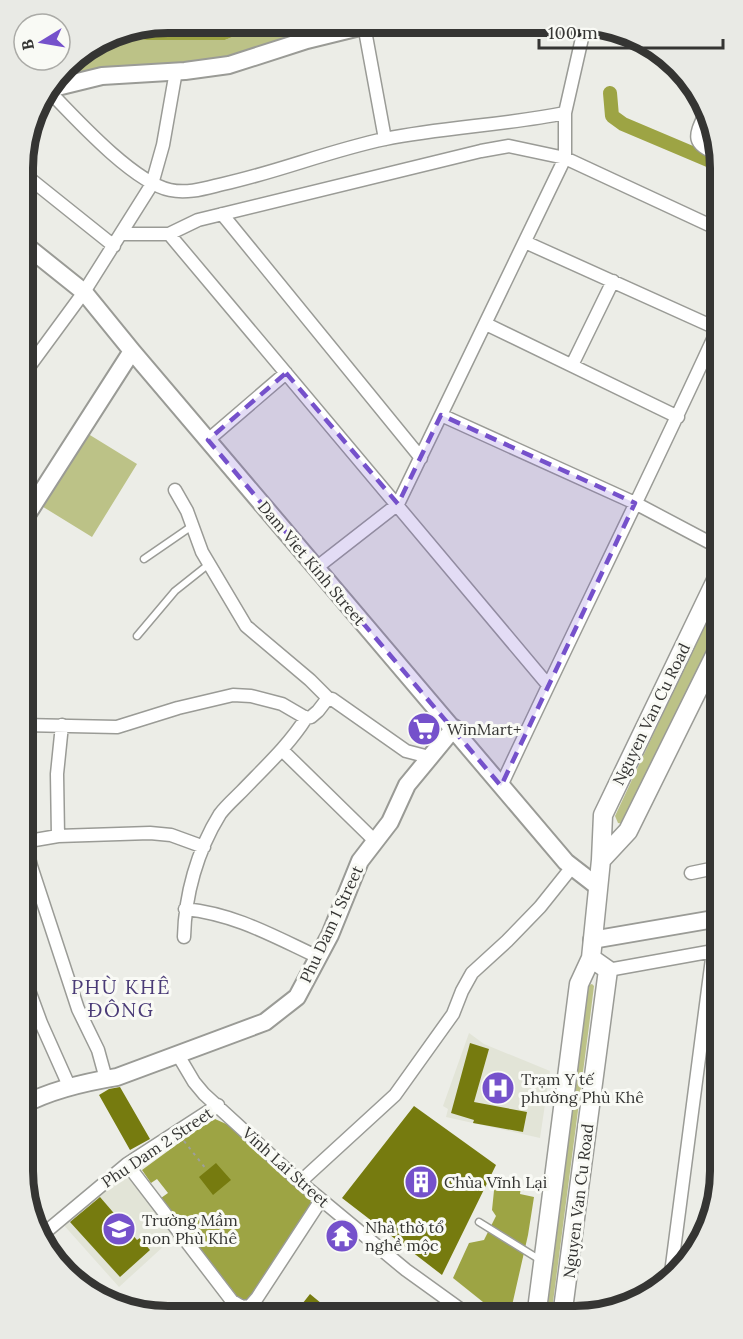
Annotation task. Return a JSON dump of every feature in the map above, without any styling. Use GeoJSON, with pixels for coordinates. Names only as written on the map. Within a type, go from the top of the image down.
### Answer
{"type":"FeatureCollection","features":[{"type":"Feature","properties":{"kind":"main road"},"geometry":{"type":"LineString","coordinates":[[61,87],[102,76],[176,72],[229,64],[335,33]]}},
{"type":"Feature","properties":{"kind":"main road","name":"Dam Viet Kinh Street"},"geometry":{"type":"LineString","coordinates":[[33,251],[84,292],[501,786],[572,867],[597,886]]}},
{"type":"Feature","properties":{"kind":"main road"},"geometry":{"type":"LineString","coordinates":[[33,505],[132,351]]}},
{"type":"Feature","properties":{"kind":"main road","name":"Nguyen Van Cu Road"},"geometry":{"type":"LineString","coordinates":[[537,1306],[536,1258],[579,984],[592,949],[597,886],[602,860],[603,815],[710,593]]}},
{"type":"Feature","properties":{"kind":"main road","name":"Nguyen Van Cu Road"},"geometry":{"type":"LineString","coordinates":[[602,860],[628,831],[710,665]]}},
{"type":"Feature","properties":{"kind":"main road","name":"Phu Dam 1 Street"},"geometry":{"type":"LineString","coordinates":[[33,1098],[117,1077],[265,1022],[297,997],[330,935],[360,861],[390,822],[408,784],[454,728]]}},
{"type":"Feature","properties":{"kind":"main road"},"geometry":{"type":"LineString","coordinates":[[608,970],[592,949],[710,920]]}},
{"type":"Feature","properties":{"kind":"main road","name":"Nguyen Van Cu Road"},"geometry":{"type":"LineString","coordinates":[[564,1306],[608,970]]}},
{"type":"Feature","properties":{"kind":"street"},"geometry":{"type":"LineString","coordinates":[[369,33],[385,139]]}},
{"type":"Feature","properties":{"kind":"street"},"geometry":{"type":"LineString","coordinates":[[316,568],[398,504],[421,458],[565,158],[565,113],[583,33]]}},
{"type":"Feature","properties":{"kind":"street"},"geometry":{"type":"LineString","coordinates":[[33,361],[84,292],[152,184],[158,168],[176,72]]}},
{"type":"Feature","properties":{"kind":"street"},"geometry":{"type":"LineString","coordinates":[[54,96],[117,157],[152,184],[169,190],[185,192],[250,178],[385,139],[539,119],[565,113]]}},
{"type":"Feature","properties":{"kind":"street"},"geometry":{"type":"LineString","coordinates":[[702,122],[697,133],[697,141],[702,148],[709,151]]}},
{"type":"Feature","properties":{"kind":"street"},"geometry":{"type":"LineString","coordinates":[[122,234],[169,234],[198,220],[509,146],[565,158],[710,225]]}},
{"type":"Feature","properties":{"kind":"street"},"geometry":{"type":"LineString","coordinates":[[33,181],[114,246]]}},
{"type":"Feature","properties":{"kind":"street"},"geometry":{"type":"LineString","coordinates":[[222,214],[421,458]]}},
{"type":"Feature","properties":{"kind":"street"},"geometry":{"type":"LineString","coordinates":[[169,234],[548,685]]}},
{"type":"Feature","properties":{"kind":"street"},"geometry":{"type":"LineString","coordinates":[[525,242],[710,323]]}},
{"type":"Feature","properties":{"kind":"street"},"geometry":{"type":"LineString","coordinates":[[572,365],[613,281]]}},
{"type":"Feature","properties":{"kind":"street"},"geometry":{"type":"LineString","coordinates":[[486,324],[678,417]]}},
{"type":"Feature","properties":{"kind":"street"},"geometry":{"type":"LineString","coordinates":[[501,786],[710,347]]}},
{"type":"Feature","properties":{"kind":"street"},"geometry":{"type":"LineString","coordinates":[[208,440],[286,373]]}},
{"type":"Feature","properties":{"kind":"street"},"geometry":{"type":"LineString","coordinates":[[441,415],[635,503],[710,543]]}},
{"type":"Feature","properties":{"kind":"street"},"geometry":{"type":"LineString","coordinates":[[175,490],[193,525],[202,552],[246,626],[328,698],[406,751],[429,757]]}},
{"type":"Feature","properties":{"kind":"street"},"geometry":{"type":"LineString","coordinates":[[33,725],[117,727],[178,708],[233,695],[251,696],[282,704],[306,718]]}},
{"type":"Feature","properties":{"kind":"street"},"geometry":{"type":"LineString","coordinates":[[184,937],[187,893],[204,847],[221,813],[282,750],[306,718],[318,711],[328,698]]}},
{"type":"Feature","properties":{"kind":"street"},"geometry":{"type":"LineString","coordinates":[[58,836],[57,774],[62,725]]}},
{"type":"Feature","properties":{"kind":"street"},"geometry":{"type":"LineString","coordinates":[[282,750],[375,841]]}},
{"type":"Feature","properties":{"kind":"street"},"geometry":{"type":"LineString","coordinates":[[33,840],[58,836],[150,833],[171,835],[204,847]]}},
{"type":"Feature","properties":{"kind":"street"},"geometry":{"type":"LineString","coordinates":[[300,1182],[395,1095],[453,1014],[472,973],[507,942],[540,907],[572,867]]}},
{"type":"Feature","properties":{"kind":"street"},"geometry":{"type":"LineString","coordinates":[[691,873],[710,869]]}},
{"type":"Feature","properties":{"kind":"street"},"geometry":{"type":"LineString","coordinates":[[33,872],[78,1009],[98,1050],[106,1079]]}},
{"type":"Feature","properties":{"kind":"street"},"geometry":{"type":"LineString","coordinates":[[185,909],[227,916],[318,957]]}},
{"type":"Feature","properties":{"kind":"street"},"geometry":{"type":"LineString","coordinates":[[608,970],[710,952]]}},
{"type":"Feature","properties":{"kind":"street"},"geometry":{"type":"LineString","coordinates":[[672,1264],[710,1000]]}},
{"type":"Feature","properties":{"kind":"street"},"geometry":{"type":"LineString","coordinates":[[33,1002],[70,1088]]}},
{"type":"Feature","properties":{"kind":"street","name":"Vinh Lai Street"},"geometry":{"type":"LineString","coordinates":[[178,1055],[194,1082],[300,1182],[406,1270],[456,1306]]}},
{"type":"Feature","properties":{"kind":"street","name":"Phu Dam 2 Street"},"geometry":{"type":"LineString","coordinates":[[47,1231],[127,1164],[218,1105]]}},
{"type":"Feature","properties":{"kind":"street"},"geometry":{"type":"LineString","coordinates":[[127,1164],[232,1301],[240,1306]]}},
{"type":"Feature","properties":{"kind":"street"},"geometry":{"type":"LineString","coordinates":[[250,1306],[321,1200]]}},
{"type":"Feature","properties":{"kind":"lane"},"geometry":{"type":"LineString","coordinates":[[144,559],[193,525]]}},
{"type":"Feature","properties":{"kind":"lane"},"geometry":{"type":"LineString","coordinates":[[137,636],[175,591],[209,564]]}},
{"type":"Feature","properties":{"kind":"lane"},"geometry":{"type":"LineString","coordinates":[[478,1222],[536,1258]]}},
{"type":"Feature","properties":{"kind":"path"},"geometry":{"type":"LineString","coordinates":[[177,1132],[206,1169]]}},
{"type":"Feature","properties":{"kind":"highlighted area"},"geometry":{"type":"Polygon","coordinates":[[[286,373],[398,504],[441,415],[635,503],[501,786],[208,440],[286,373]]]}},
{"type":"Feature","properties":{"kind":"shaded area"},"geometry":{"type":"Polygon","coordinates":[[[160,33],[242,33],[225,40],[147,40],[136,38],[160,33]]]}},
{"type":"Feature","properties":{"kind":"shaded area"},"geometry":{"type":"Polygon","coordinates":[[[242,33],[341,33],[229,65],[60,87],[79,67],[101,51],[125,40],[147,35],[225,40],[242,33]]]}},
{"type":"Feature","properties":{"kind":"shaded area"},"geometry":{"type":"Polygon","coordinates":[[[85,432],[137,464],[92,537],[40,505],[85,432]]]}},
{"type":"Feature","properties":{"kind":"shaded area"},"geometry":{"type":"Polygon","coordinates":[[[710,613],[710,650],[632,816],[624,824],[618,823],[615,816],[710,613]]]}},
{"type":"Feature","properties":{"kind":"shaded area"},"geometry":{"type":"Polygon","coordinates":[[[589,985],[594,986],[553,1306],[548,1306],[588,989],[589,985]]]}},
{"type":"Feature","properties":{"kind":"shaded area","name":"Trạm Y tế phường Phù Khê"},"geometry":{"type":"Polygon","coordinates":[[[469,1033],[484,1044],[550,1071],[540,1138],[446,1117],[448,1109],[443,1106],[469,1033]]]}},
{"type":"Feature","properties":{"kind":"shaded area"},"geometry":{"type":"Polygon","coordinates":[[[215,1119],[233,1127],[310,1199],[312,1206],[249,1299],[240,1300],[161,1198],[168,1193],[157,1179],[151,1183],[142,1170],[215,1119]]]}},
{"type":"Feature","properties":{"kind":"shaded area","name":"Trường Mầm non Phù Khê"},"geometry":{"type":"Polygon","coordinates":[[[126,1168],[176,1235],[119,1287],[61,1222],[126,1168]]]}},
{"type":"Feature","properties":{"kind":"shaded area"},"geometry":{"type":"Polygon","coordinates":[[[495,1181],[521,1186],[520,1194],[534,1197],[512,1306],[488,1306],[453,1278],[469,1243],[484,1240],[496,1216],[492,1210],[495,1181]]]}},
{"type":"Feature","properties":{"kind":"building"},"geometry":{"type":"Polygon","coordinates":[[[470,1043],[489,1049],[474,1102],[527,1112],[523,1132],[473,1123],[474,1120],[451,1113],[470,1043]]]}},
{"type":"Feature","properties":{"kind":"building"},"geometry":{"type":"Polygon","coordinates":[[[120,1087],[150,1139],[130,1150],[99,1095],[109,1089],[120,1087]]]}},
{"type":"Feature","properties":{"kind":"building","name":"Chùa Vĩnh Lại"},"geometry":{"type":"Polygon","coordinates":[[[414,1106],[496,1165],[442,1275],[342,1198],[414,1106]]]}},
{"type":"Feature","properties":{"kind":"building"},"geometry":{"type":"Polygon","coordinates":[[[216,1163],[231,1180],[213,1195],[199,1177],[216,1163]]]}},
{"type":"Feature","properties":{"kind":"building"},"geometry":{"type":"Polygon","coordinates":[[[100,1197],[137,1240],[140,1238],[150,1250],[120,1277],[70,1222],[100,1197]]]}},
{"type":"Feature","properties":{"kind":"building"},"geometry":{"type":"Polygon","coordinates":[[[310,1294],[325,1306],[301,1306],[310,1294]]]}},
{"type":"Feature","properties":{"kind":"waterway"},"geometry":{"type":"LineString","coordinates":[[610,93],[612,116],[623,124],[710,161]]}},
{"type":"Feature","properties":{"kind":"place","name":"WinMart+"},"geometry":{"type":"Point","coordinates":[424,729]}},
{"type":"Feature","properties":{"kind":"place","name":"Trạm Y tế phường Phù Khê"},"geometry":{"type":"Point","coordinates":[498,1088]}},
{"type":"Feature","properties":{"kind":"place","name":"Chùa Vĩnh Lại"},"geometry":{"type":"Point","coordinates":[421,1182]}},
{"type":"Feature","properties":{"kind":"place","name":"Trường Mầm non Phù Khê"},"geometry":{"type":"Point","coordinates":[119,1229]}},
{"type":"Feature","properties":{"kind":"place","name":"Nhà thờ tổ nghề mộc"},"geometry":{"type":"Point","coordinates":[342,1236]}},
{"type":"Feature","properties":{"kind":"district","name":"PHÙ KHÊ ĐÔNG"},"geometry":{"type":"Point","coordinates":[121,998]}}]}
